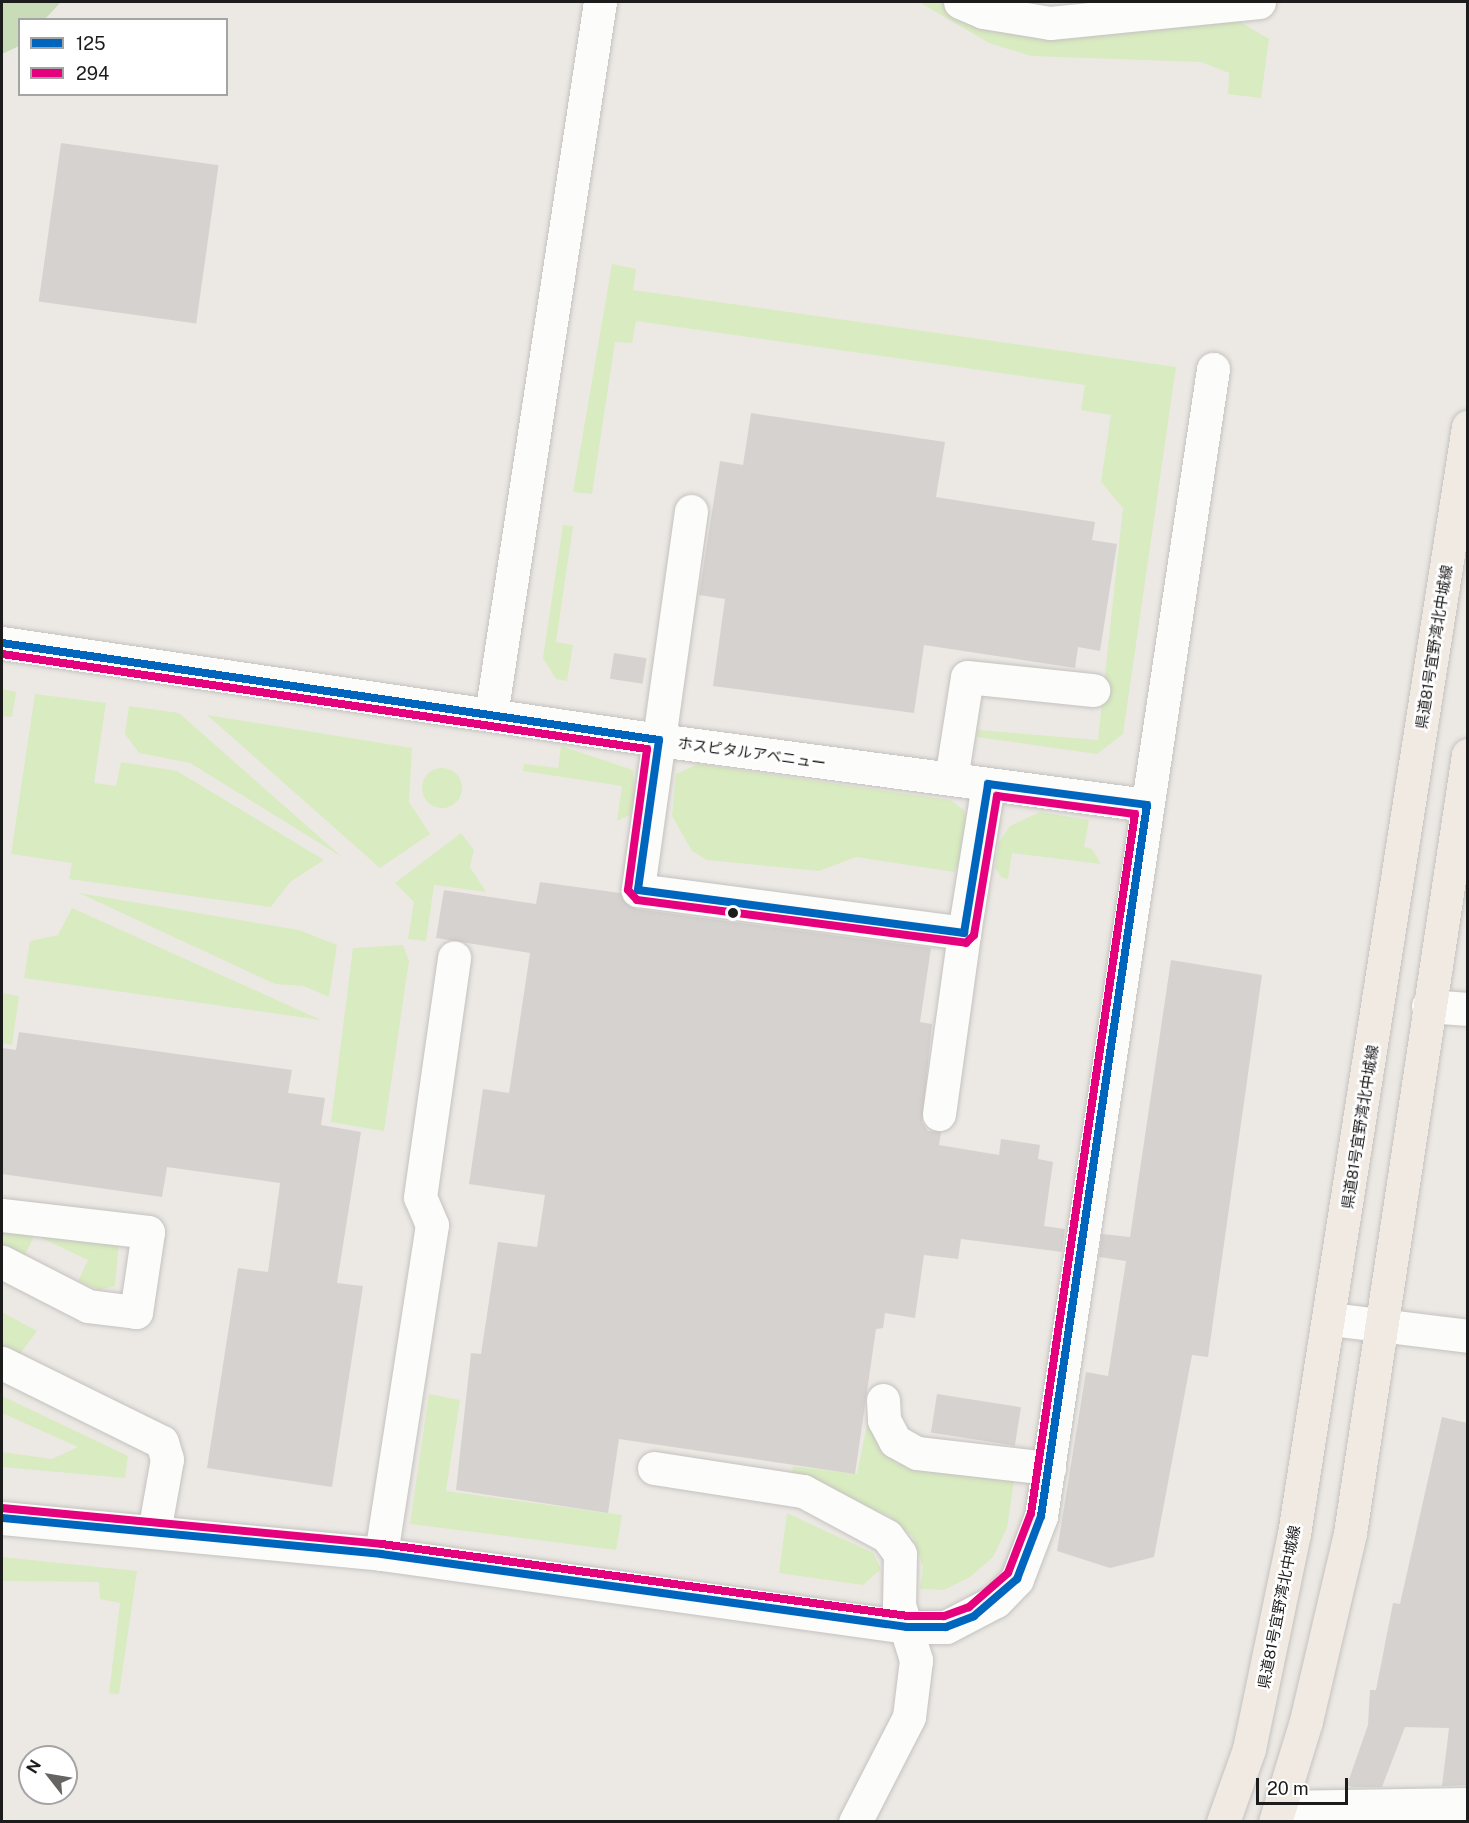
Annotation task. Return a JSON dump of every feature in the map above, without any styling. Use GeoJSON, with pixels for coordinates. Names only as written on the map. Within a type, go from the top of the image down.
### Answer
{"type":"FeatureCollection","features":[{"type":"Feature","properties":{"kind":"main road","name":"県道81号宜野湾北中城線"},"geometry":{"type":"LineString","coordinates":[[1222,1821],[1249,1749],[1281,1605],[1330,1319],[1467,427]]}},
{"type":"Feature","properties":{"kind":"main road"},"geometry":{"type":"LineString","coordinates":[[1277,1814],[1337,1600],[1382,1326],[1428,1006],[1458,876],[1467,755]]}},
{"type":"Feature","properties":{"kind":"street"},"geometry":{"type":"LineString","coordinates":[[491,715],[600,2]]}},
{"type":"Feature","properties":{"kind":"street"},"geometry":{"type":"LineString","coordinates":[[960,2],[983,12],[1050,23],[1258,2]]}},
{"type":"Feature","properties":{"kind":"street"},"geometry":{"type":"LineString","coordinates":[[2,1518],[381,1554],[907,1627],[946,1627],[974,1616],[1017,1579],[1032,1549],[1049,1468],[1146,805],[1214,369]]}},
{"type":"Feature","properties":{"kind":"street"},"geometry":{"type":"LineString","coordinates":[[691,511],[638,890],[964,933]]}},
{"type":"Feature","properties":{"kind":"street","name":"ホスピタルアベニュー"},"geometry":{"type":"LineString","coordinates":[[2,642],[659,740],[1146,805]]}},
{"type":"Feature","properties":{"kind":"street"},"geometry":{"type":"LineString","coordinates":[[951,779],[967,677],[1093,690]]}},
{"type":"Feature","properties":{"kind":"street"},"geometry":{"type":"LineString","coordinates":[[939,1114],[964,933],[988,784]]}},
{"type":"Feature","properties":{"kind":"street"},"geometry":{"type":"LineString","coordinates":[[381,1554],[432,1225],[420,1197],[454,957]]}},
{"type":"Feature","properties":{"kind":"street"},"geometry":{"type":"LineString","coordinates":[[1428,1006],[1467,1009]]}},
{"type":"Feature","properties":{"kind":"street"},"geometry":{"type":"LineString","coordinates":[[2,1215],[148,1232],[136,1312],[88,1306],[2,1262]]}},
{"type":"Feature","properties":{"kind":"street"},"geometry":{"type":"LineString","coordinates":[[1330,1319],[1467,1336]]}},
{"type":"Feature","properties":{"kind":"street"},"geometry":{"type":"LineString","coordinates":[[2,1363],[162,1442],[166,1459],[154,1532]]}},
{"type":"Feature","properties":{"kind":"street"},"geometry":{"type":"LineString","coordinates":[[884,1400],[884,1420],[895,1441],[917,1453],[1049,1468]]}},
{"type":"Feature","properties":{"kind":"street"},"geometry":{"type":"LineString","coordinates":[[654,1468],[803,1491],[887,1536],[900,1554],[898,1605],[916,1660],[909,1717],[855,1821]]}},
{"type":"Feature","properties":{"kind":"street"},"geometry":{"type":"LineString","coordinates":[[1277,1814],[1467,1804]]}},
{"type":"Feature","properties":{"kind":"green space"},"geometry":{"type":"Polygon","coordinates":[[[2,2],[61,2],[46,18],[18,18],[18,46],[2,54],[2,2]]]}},
{"type":"Feature","properties":{"kind":"green space"},"geometry":{"type":"Polygon","coordinates":[[[919,2],[940,2],[959,12],[1237,20],[1269,39],[1261,98],[1228,94],[1229,73],[1201,62],[1031,56],[989,43],[919,2]]]}},
{"type":"Feature","properties":{"kind":"green space"},"geometry":{"type":"Polygon","coordinates":[[[612,264],[636,269],[633,290],[1176,367],[1123,734],[1097,754],[977,737],[978,730],[1098,740],[1123,508],[1101,482],[1111,415],[1081,410],[1085,385],[636,321],[632,343],[615,342],[592,494],[573,492],[612,264]]]}},
{"type":"Feature","properties":{"kind":"green space"},"geometry":{"type":"Polygon","coordinates":[[[563,525],[573,526],[556,642],[573,645],[567,681],[556,679],[543,658],[563,525]]]}},
{"type":"Feature","properties":{"kind":"green space"},"geometry":{"type":"Polygon","coordinates":[[[2,689],[16,692],[12,717],[2,716],[2,689]]]}},
{"type":"Feature","properties":{"kind":"green space"},"geometry":{"type":"Polygon","coordinates":[[[35,694],[106,703],[94,783],[116,786],[121,762],[177,771],[324,860],[290,882],[271,907],[69,879],[72,863],[11,854],[35,694]]]}},
{"type":"Feature","properties":{"kind":"green space"},"geometry":{"type":"Polygon","coordinates":[[[129,706],[179,713],[342,857],[190,763],[139,753],[125,734],[129,706]]]}},
{"type":"Feature","properties":{"kind":"green space"},"geometry":{"type":"Polygon","coordinates":[[[207,715],[412,748],[409,802],[430,834],[380,868],[207,715]]]}},
{"type":"Feature","properties":{"kind":"green space"},"geometry":{"type":"Polygon","coordinates":[[[561,746],[633,770],[635,803],[630,815],[617,821],[622,786],[523,771],[524,764],[558,768],[561,746]]]}},
{"type":"Feature","properties":{"kind":"green space"},"geometry":{"type":"Polygon","coordinates":[[[698,764],[950,800],[964,810],[966,821],[959,864],[954,872],[856,857],[819,871],[707,860],[692,851],[672,816],[676,774],[698,764]]]}},
{"type":"Feature","properties":{"kind":"green space"},"geometry":{"type":"Polygon","coordinates":[[[442,768],[456,774],[462,788],[456,802],[442,808],[428,802],[422,788],[428,774],[442,768]]]}},
{"type":"Feature","properties":{"kind":"green space"},"geometry":{"type":"Polygon","coordinates":[[[1040,812],[1089,820],[1084,847],[1092,849],[1101,864],[1012,853],[1008,879],[1002,878],[995,868],[999,842],[1010,826],[1040,812]]]}},
{"type":"Feature","properties":{"kind":"green space"},"geometry":{"type":"Polygon","coordinates":[[[461,833],[474,850],[470,867],[486,892],[434,885],[426,941],[408,939],[414,902],[395,883],[461,833]]]}},
{"type":"Feature","properties":{"kind":"green space"},"geometry":{"type":"Polygon","coordinates":[[[79,893],[299,930],[337,945],[329,997],[304,986],[275,984],[79,893]]]}},
{"type":"Feature","properties":{"kind":"green space"},"geometry":{"type":"Polygon","coordinates":[[[72,908],[321,1020],[24,978],[30,941],[58,935],[72,908]]]}},
{"type":"Feature","properties":{"kind":"green space"},"geometry":{"type":"Polygon","coordinates":[[[403,945],[409,961],[384,1131],[331,1122],[353,948],[403,945]]]}},
{"type":"Feature","properties":{"kind":"green space"},"geometry":{"type":"Polygon","coordinates":[[[2,993],[19,996],[12,1045],[2,1043],[2,993]]]}},
{"type":"Feature","properties":{"kind":"green space"},"geometry":{"type":"Polygon","coordinates":[[[2,1227],[119,1244],[115,1286],[99,1290],[78,1281],[88,1260],[35,1235],[24,1256],[2,1244],[2,1227]]]}},
{"type":"Feature","properties":{"kind":"green space"},"geometry":{"type":"Polygon","coordinates":[[[2,1312],[37,1331],[20,1354],[2,1345],[2,1312]]]}},
{"type":"Feature","properties":{"kind":"green space"},"geometry":{"type":"Polygon","coordinates":[[[429,1394],[460,1400],[446,1491],[622,1515],[616,1550],[410,1524],[429,1394]]]}},
{"type":"Feature","properties":{"kind":"green space"},"geometry":{"type":"Polygon","coordinates":[[[2,1396],[128,1456],[125,1478],[2,1467],[2,1452],[52,1459],[78,1447],[2,1413],[2,1396]]]}},
{"type":"Feature","properties":{"kind":"green space"},"geometry":{"type":"Polygon","coordinates":[[[867,1425],[896,1463],[1014,1480],[1007,1528],[993,1557],[970,1577],[944,1590],[920,1589],[923,1567],[913,1537],[889,1516],[792,1473],[793,1466],[857,1474],[867,1425]]]}},
{"type":"Feature","properties":{"kind":"green space"},"geometry":{"type":"Polygon","coordinates":[[[787,1513],[873,1553],[881,1569],[863,1585],[779,1573],[787,1513]]]}},
{"type":"Feature","properties":{"kind":"green space"},"geometry":{"type":"Polygon","coordinates":[[[2,1557],[137,1571],[119,1694],[109,1693],[120,1603],[100,1599],[99,1582],[2,1581],[2,1557]]]}},
{"type":"Feature","properties":{"kind":"building"},"geometry":{"type":"Polygon","coordinates":[[[61,143],[218,165],[196,324],[39,301],[61,143]]]}},
{"type":"Feature","properties":{"kind":"building"},"geometry":{"type":"Polygon","coordinates":[[[751,413],[945,442],[936,497],[1095,522],[1092,540],[1117,544],[1100,651],[1078,647],[1075,668],[924,645],[914,713],[713,686],[725,599],[699,595],[720,461],[743,465],[751,413]]]}},
{"type":"Feature","properties":{"kind":"building"},"geometry":{"type":"Polygon","coordinates":[[[614,653],[647,658],[643,684],[610,679],[614,653]]]}},
{"type":"Feature","properties":{"kind":"building"},"geometry":{"type":"Polygon","coordinates":[[[540,882],[620,893],[636,909],[931,948],[920,1022],[932,1024],[922,1122],[928,1131],[941,1132],[939,1145],[999,1155],[1001,1139],[1040,1145],[1038,1159],[1053,1162],[1044,1226],[1065,1229],[1062,1252],[961,1239],[958,1259],[924,1255],[915,1318],[885,1313],[883,1328],[876,1329],[855,1474],[619,1439],[608,1513],[456,1490],[471,1353],[481,1354],[498,1242],[537,1247],[545,1195],[469,1184],[483,1089],[509,1093],[530,953],[436,938],[444,890],[536,904],[540,882]]]}},
{"type":"Feature","properties":{"kind":"building"},"geometry":{"type":"Polygon","coordinates":[[[1171,960],[1262,975],[1208,1357],[1192,1355],[1154,1557],[1110,1568],[1057,1551],[1086,1372],[1108,1376],[1126,1261],[1099,1257],[1102,1234],[1130,1237],[1171,960]]]}},
{"type":"Feature","properties":{"kind":"building"},"geometry":{"type":"Polygon","coordinates":[[[19,1032],[292,1070],[288,1093],[325,1098],[321,1125],[361,1132],[337,1283],[363,1286],[332,1487],[207,1468],[238,1268],[268,1272],[280,1183],[167,1167],[162,1197],[2,1174],[2,1048],[16,1050],[19,1032]]]}},
{"type":"Feature","properties":{"kind":"building"},"geometry":{"type":"Polygon","coordinates":[[[937,1394],[1021,1407],[1015,1446],[931,1433],[937,1394]]]}},
{"type":"Feature","properties":{"kind":"building"},"geometry":{"type":"Polygon","coordinates":[[[1442,1417],[1467,1423],[1467,1785],[1442,1786],[1449,1728],[1405,1727],[1382,1787],[1352,1787],[1347,1785],[1368,1725],[1370,1690],[1376,1690],[1393,1603],[1400,1604],[1442,1417]]]}},
{"type":"Feature","properties":{"kind":"transit line","name":"125"},"geometry":{"type":"LineString","coordinates":[[2,643],[659,740],[638,890]]}},
{"type":"Feature","properties":{"kind":"transit line","name":"294"},"geometry":{"type":"LineString","coordinates":[[2,654],[647,749],[628,890],[637,900],[966,943],[974,935],[997,796],[1135,814],[1031,1513],[1008,1573],[969,1607],[944,1616],[908,1616],[382,1544],[3,1508]]}},
{"type":"Feature","properties":{"kind":"transit line","name":"125"},"geometry":{"type":"LineString","coordinates":[[988,784],[1147,805]]}},
{"type":"Feature","properties":{"kind":"transit line","name":"125"},"geometry":{"type":"LineString","coordinates":[[638,890],[964,933],[988,784]]}},
{"type":"Feature","properties":{"kind":"transit line","name":"125"},"geometry":{"type":"LineString","coordinates":[[2,1518],[381,1554],[907,1627],[946,1627],[974,1616],[1017,1579],[1041,1516],[1147,805]]}}]}
